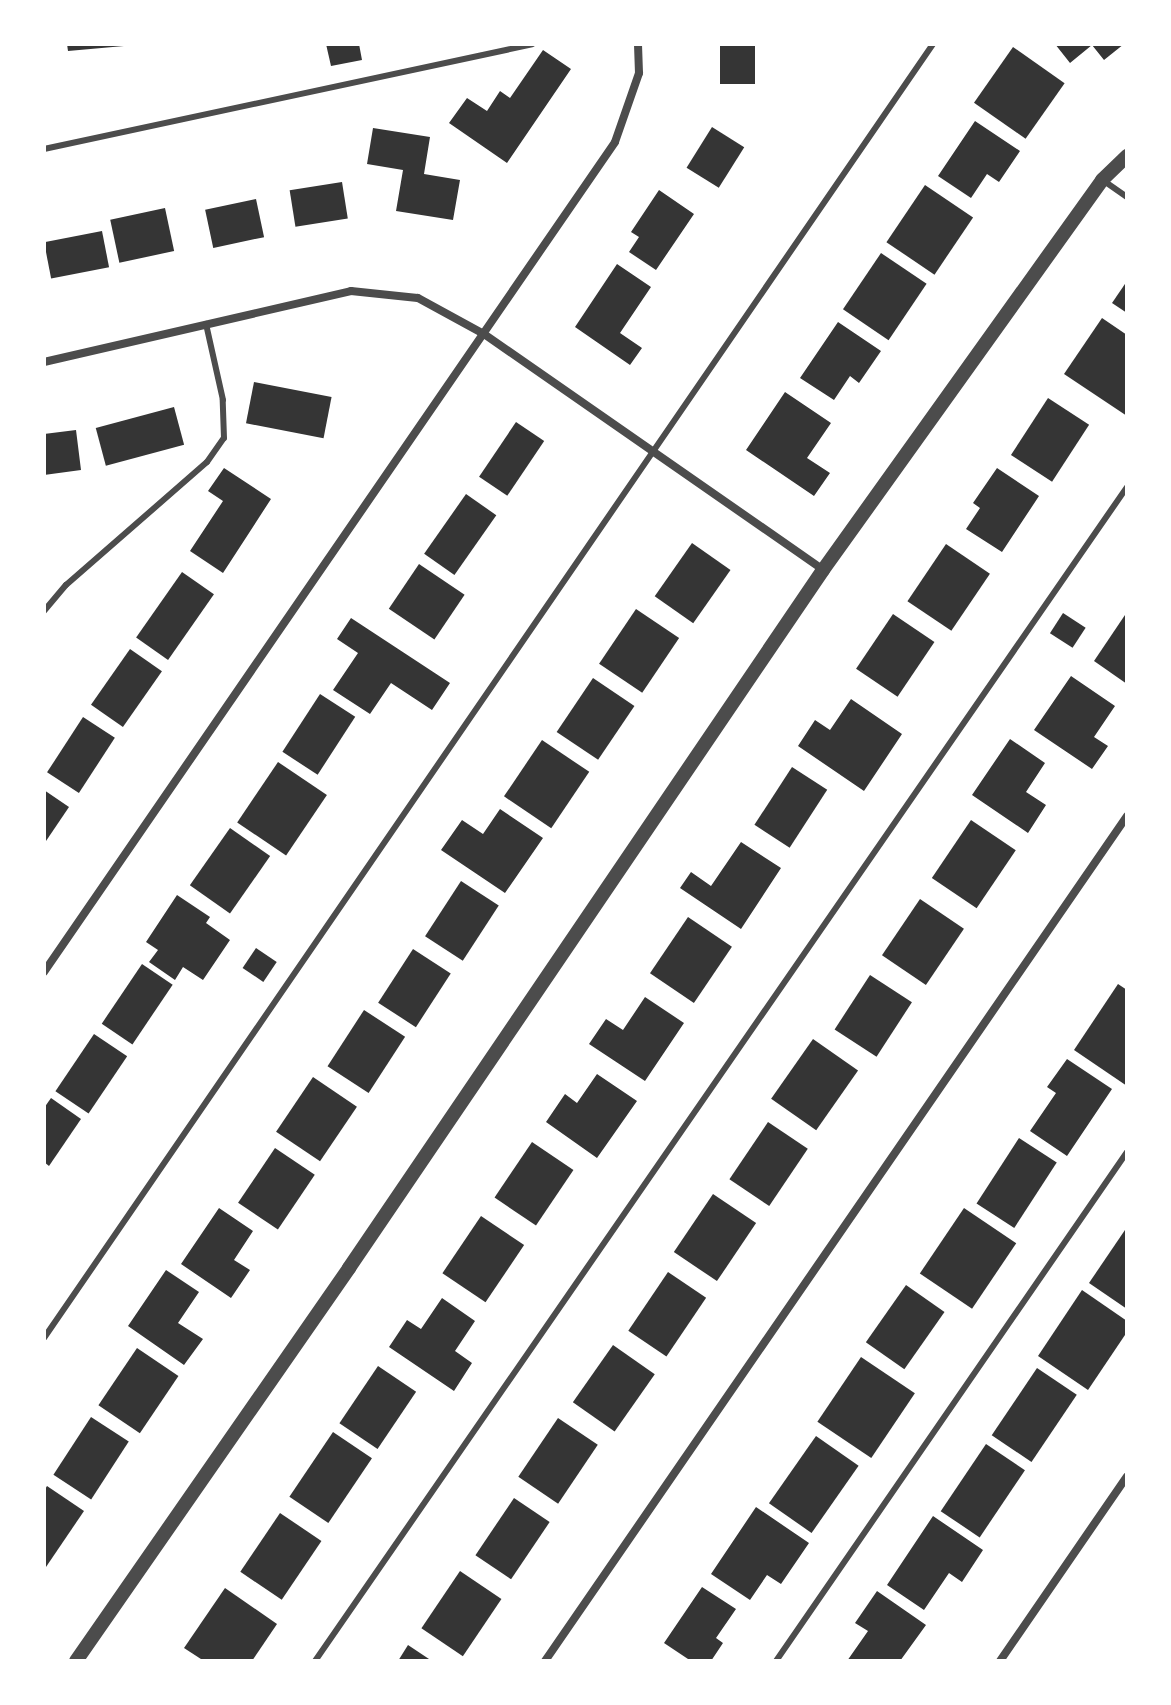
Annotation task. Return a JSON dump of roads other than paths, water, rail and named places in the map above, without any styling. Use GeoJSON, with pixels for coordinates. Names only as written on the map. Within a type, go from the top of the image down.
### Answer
{"type":"FeatureCollection","features":[{"type":"Feature","properties":{"kind":"street"},"geometry":{"type":"LineString","coordinates":[[44,972],[615,142],[639,73],[638,44]]}},
{"type":"Feature","properties":{"kind":"street"},"geometry":{"type":"LineString","coordinates":[[76,1661],[367,1242],[823,570],[1102,180],[1127,156]]}},
{"type":"Feature","properties":{"kind":"street"},"geometry":{"type":"LineString","coordinates":[[44,362],[351,291],[418,298],[484,334],[823,570]]}},
{"type":"Feature","properties":{"kind":"street"},"geometry":{"type":"LineString","coordinates":[[545,1661],[1127,816]]}},
{"type":"Feature","properties":{"kind":"street"},"geometry":{"type":"LineString","coordinates":[[1000,1661],[1127,1476]]}},
{"type":"Feature","properties":{"kind":"lane"},"geometry":{"type":"LineString","coordinates":[[44,149],[532,44]]}},
{"type":"Feature","properties":{"kind":"lane"},"geometry":{"type":"LineString","coordinates":[[44,1338],[933,44]]}},
{"type":"Feature","properties":{"kind":"lane"},"geometry":{"type":"LineString","coordinates":[[1102,180],[1127,197]]}},
{"type":"Feature","properties":{"kind":"lane"},"geometry":{"type":"LineString","coordinates":[[44,611],[66,585],[207,462],[224,438],[223,400],[206,324]]}},
{"type":"Feature","properties":{"kind":"lane"},"geometry":{"type":"LineString","coordinates":[[315,1661],[1127,487]]}},
{"type":"Feature","properties":{"kind":"lane"},"geometry":{"type":"LineString","coordinates":[[776,1661],[1127,1152]]}}]}
